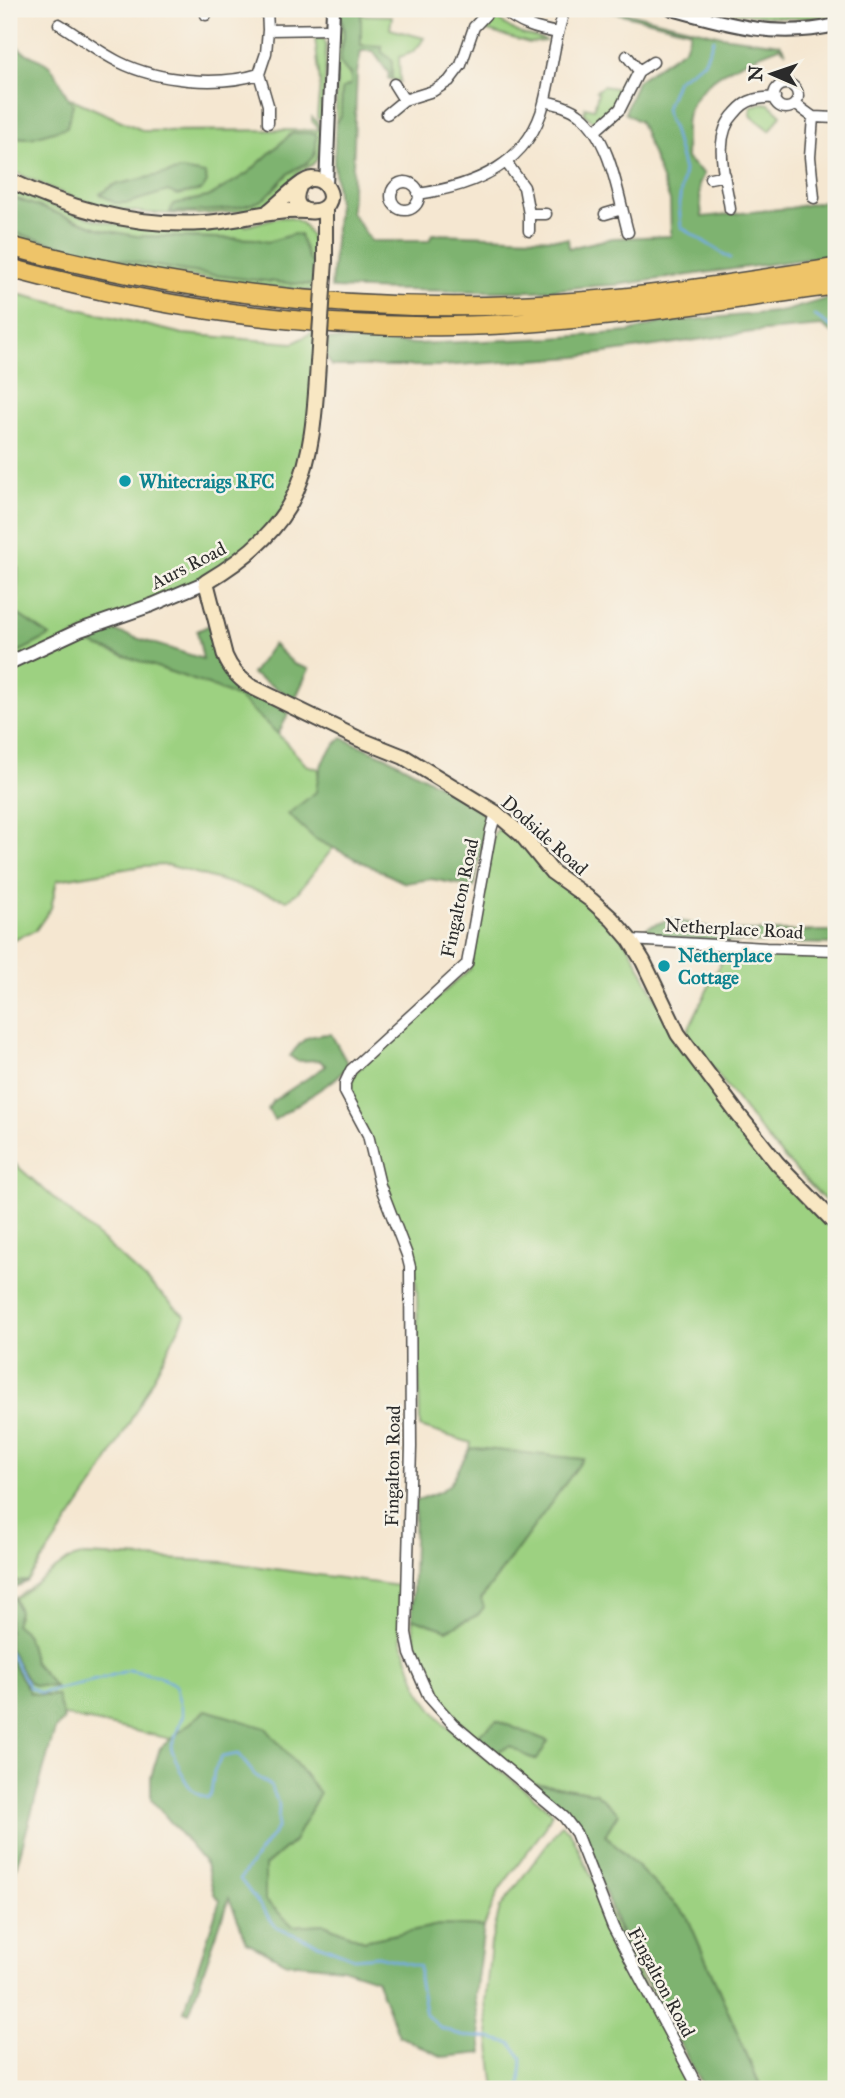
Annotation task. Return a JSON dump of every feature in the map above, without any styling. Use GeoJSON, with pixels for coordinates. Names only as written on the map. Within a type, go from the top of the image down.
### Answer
{"type":"FeatureCollection","features":[{"type":"Feature","properties":{"kind":"highway"},"geometry":{"type":"LineString","coordinates":[[9,246],[88,267],[162,282],[277,298],[394,306],[488,307],[572,302],[636,296],[836,268]]}},
{"type":"Feature","properties":{"kind":"highway"},"geometry":{"type":"LineString","coordinates":[[9,268],[81,287],[192,308],[313,322],[407,326],[484,325],[575,319],[836,285]]}},
{"type":"Feature","properties":{"kind":"main road"},"geometry":{"type":"LineString","coordinates":[[9,180],[72,205],[142,221],[201,223],[267,213],[316,212],[325,207],[329,197],[326,186],[318,180],[303,184],[267,213]]}},
{"type":"Feature","properties":{"kind":"main road"},"geometry":{"type":"LineString","coordinates":[[303,184],[297,192],[298,203],[308,211]]}},
{"type":"Feature","properties":{"kind":"main road","name":"Aurs Road"},"geometry":{"type":"LineString","coordinates":[[206,582],[259,544],[276,525],[298,488],[307,462],[313,432],[326,261],[325,207]]}},
{"type":"Feature","properties":{"kind":"main road","name":"Aurs Road"},"geometry":{"type":"LineString","coordinates":[[308,211],[320,231],[326,261]]}},
{"type":"Feature","properties":{"kind":"main road","name":"Dodside Road"},"geometry":{"type":"LineString","coordinates":[[206,582],[225,656],[237,677],[359,739],[404,757],[496,813],[522,835],[552,872],[612,919],[643,961],[678,1034],[777,1163],[836,1224]]}},
{"type":"Feature","properties":{"kind":"street"},"geometry":{"type":"LineString","coordinates":[[267,9],[268,30],[259,74],[268,105],[268,123]]}},
{"type":"Feature","properties":{"kind":"street"},"geometry":{"type":"LineString","coordinates":[[326,186],[333,9]]}},
{"type":"Feature","properties":{"kind":"street"},"geometry":{"type":"LineString","coordinates":[[387,114],[404,100],[441,87],[457,73],[474,27],[491,9]]}},
{"type":"Feature","properties":{"kind":"street"},"geometry":{"type":"LineString","coordinates":[[502,9],[519,22],[558,33]]}},
{"type":"Feature","properties":{"kind":"street"},"geometry":{"type":"LineString","coordinates":[[418,194],[464,185],[486,175],[506,162],[532,134],[545,101],[565,9]]}},
{"type":"Feature","properties":{"kind":"street"},"geometry":{"type":"LineString","coordinates":[[672,9],[735,26],[772,32],[812,31],[836,25]]}},
{"type":"Feature","properties":{"kind":"street"},"geometry":{"type":"LineString","coordinates":[[59,24],[119,62],[150,74],[177,79],[213,80],[259,74]]}},
{"type":"Feature","properties":{"kind":"street"},"geometry":{"type":"LineString","coordinates":[[268,30],[333,29]]}},
{"type":"Feature","properties":{"kind":"street"},"geometry":{"type":"LineString","coordinates":[[628,56],[639,71]]}},
{"type":"Feature","properties":{"kind":"street"},"geometry":{"type":"LineString","coordinates":[[595,131],[620,109],[639,71],[653,62]]}},
{"type":"Feature","properties":{"kind":"street"},"geometry":{"type":"LineString","coordinates":[[394,84],[404,100]]}},
{"type":"Feature","properties":{"kind":"street"},"geometry":{"type":"LineString","coordinates":[[790,85],[798,94],[795,104],[784,108],[778,104],[775,97],[780,87],[790,85]]}},
{"type":"Feature","properties":{"kind":"street"},"geometry":{"type":"LineString","coordinates":[[730,209],[721,143],[723,130],[743,104],[775,97]]}},
{"type":"Feature","properties":{"kind":"street"},"geometry":{"type":"LineString","coordinates":[[545,101],[564,106],[581,116],[595,131],[608,160],[628,232]]}},
{"type":"Feature","properties":{"kind":"street"},"geometry":{"type":"LineString","coordinates":[[795,104],[813,117],[836,118]]}},
{"type":"Feature","properties":{"kind":"street"},"geometry":{"type":"LineString","coordinates":[[813,117],[810,147],[814,198]]}},
{"type":"Feature","properties":{"kind":"street"},"geometry":{"type":"LineString","coordinates":[[797,148],[810,147]]}},
{"type":"Feature","properties":{"kind":"street"},"geometry":{"type":"LineString","coordinates":[[303,184],[315,172],[329,150]]}},
{"type":"Feature","properties":{"kind":"street"},"geometry":{"type":"LineString","coordinates":[[506,162],[524,187],[529,231]]}},
{"type":"Feature","properties":{"kind":"street"},"geometry":{"type":"LineString","coordinates":[[709,178],[725,175]]}},
{"type":"Feature","properties":{"kind":"street"},"geometry":{"type":"LineString","coordinates":[[606,214],[622,209]]}},
{"type":"Feature","properties":{"kind":"street"},"geometry":{"type":"LineString","coordinates":[[529,214],[546,214]]}},
{"type":"Feature","properties":{"kind":"street","name":"Aurs Road"},"geometry":{"type":"LineString","coordinates":[[9,663],[80,631],[206,582]]}},
{"type":"Feature","properties":{"kind":"street","name":"Fingalton Road"},"geometry":{"type":"LineString","coordinates":[[496,813],[467,964],[351,1070],[345,1083],[345,1093],[368,1135],[380,1185],[410,1267],[411,1447],[406,1633],[410,1654],[429,1697],[453,1724],[564,1817],[576,1833],[613,1927],[699,2089]]}},
{"type":"Feature","properties":{"kind":"street","name":"Netherplace Road"},"geometry":{"type":"LineString","coordinates":[[630,940],[836,950]]}},
{"type":"Feature","properties":{"kind":"green space"},"geometry":{"type":"Polygon","coordinates":[[[338,9],[344,36],[340,46],[351,73],[351,84],[342,89],[341,116],[336,124],[338,9]]]}},
{"type":"Feature","properties":{"kind":"green space"},"geometry":{"type":"Polygon","coordinates":[[[340,9],[361,9],[361,45],[382,46],[382,52],[392,60],[392,80],[388,78],[389,74],[373,51],[361,51],[357,73],[351,212],[371,241],[429,241],[432,234],[449,234],[568,239],[569,248],[613,238],[671,236],[670,201],[640,122],[625,113],[637,81],[685,48],[691,31],[600,9],[613,9],[721,36],[780,44],[786,52],[780,47],[754,57],[726,71],[703,89],[688,113],[686,158],[704,174],[699,184],[702,217],[790,208],[836,199],[836,255],[616,285],[546,290],[331,288],[338,204],[334,163],[336,124],[341,116],[342,89],[351,84],[351,73],[340,63],[344,33],[340,9]]]}},
{"type":"Feature","properties":{"kind":"green space"},"geometry":{"type":"Polygon","coordinates":[[[709,9],[836,9],[836,13],[793,18],[721,10],[717,12],[709,9]]]}},
{"type":"Feature","properties":{"kind":"green space"},"geometry":{"type":"Polygon","coordinates":[[[492,13],[500,14],[500,21],[516,31],[546,41],[529,43],[478,28],[492,13]]]}},
{"type":"Feature","properties":{"kind":"green space"},"geometry":{"type":"Polygon","coordinates":[[[361,15],[392,16],[390,29],[424,38],[414,51],[399,57],[400,82],[388,78],[389,74],[373,51],[360,51],[361,15]]]}},
{"type":"Feature","properties":{"kind":"green space"},"geometry":{"type":"Polygon","coordinates":[[[315,37],[324,39],[326,44],[324,123],[317,117],[320,83],[315,37]]]}},
{"type":"Feature","properties":{"kind":"green space"},"geometry":{"type":"Polygon","coordinates":[[[9,40],[54,71],[73,104],[67,127],[31,138],[9,137],[9,40]]]}},
{"type":"Feature","properties":{"kind":"green space"},"geometry":{"type":"Polygon","coordinates":[[[603,86],[622,88],[609,113],[594,122],[584,114],[585,107],[594,109],[598,93],[596,91],[603,86]]]}},
{"type":"Feature","properties":{"kind":"green space"},"geometry":{"type":"Polygon","coordinates":[[[65,96],[144,131],[320,130],[321,135],[314,163],[295,176],[268,202],[242,211],[189,214],[141,212],[109,207],[78,199],[9,170],[9,137],[31,138],[65,96]],[[292,133],[248,173],[208,197],[173,204],[263,199],[289,173],[308,163],[292,133]]]}},
{"type":"Feature","properties":{"kind":"green space"},"geometry":{"type":"Polygon","coordinates":[[[769,104],[781,115],[770,131],[750,115],[751,106],[769,104]]]}},
{"type":"Feature","properties":{"kind":"green space"},"geometry":{"type":"Polygon","coordinates":[[[312,117],[319,125],[320,130],[312,117]]]}},
{"type":"Feature","properties":{"kind":"green space"},"geometry":{"type":"Polygon","coordinates":[[[292,133],[316,133],[314,156],[289,173],[262,200],[229,209],[170,212],[173,204],[208,197],[248,173],[292,133]]]}},
{"type":"Feature","properties":{"kind":"green space"},"geometry":{"type":"Polygon","coordinates":[[[182,170],[205,174],[207,182],[202,190],[177,195],[168,191],[128,203],[115,203],[100,194],[114,185],[182,170]]]}},
{"type":"Feature","properties":{"kind":"green space"},"geometry":{"type":"Polygon","coordinates":[[[9,188],[96,220],[142,229],[188,230],[243,224],[246,226],[277,218],[292,218],[299,221],[311,236],[314,265],[308,259],[300,236],[267,242],[255,239],[136,236],[104,230],[9,196],[9,188]]]}},
{"type":"Feature","properties":{"kind":"green space"},"geometry":{"type":"Polygon","coordinates":[[[9,196],[104,230],[136,236],[255,239],[268,242],[294,234],[300,235],[308,258],[314,265],[313,285],[160,267],[46,242],[9,231],[9,196]]]}},
{"type":"Feature","properties":{"kind":"green space"},"geometry":{"type":"Polygon","coordinates":[[[9,231],[46,242],[160,267],[313,285],[313,291],[162,272],[106,261],[9,236],[9,231]]]}},
{"type":"Feature","properties":{"kind":"green space"},"geometry":{"type":"Polygon","coordinates":[[[9,292],[183,334],[294,343],[321,327],[316,396],[290,503],[228,569],[9,665],[9,292]]]}},
{"type":"Feature","properties":{"kind":"green space"},"geometry":{"type":"Polygon","coordinates":[[[836,296],[836,336],[822,326],[753,332],[577,357],[441,366],[332,366],[326,357],[327,339],[417,344],[629,332],[660,323],[785,311],[836,296]]]}},
{"type":"Feature","properties":{"kind":"green space"},"geometry":{"type":"Polygon","coordinates":[[[9,565],[18,568],[16,613],[50,636],[9,657],[9,565]]]}},
{"type":"Feature","properties":{"kind":"green space"},"geometry":{"type":"Polygon","coordinates":[[[210,625],[219,660],[229,679],[289,713],[278,734],[239,698],[85,642],[105,628],[203,659],[197,631],[210,625]]]}},
{"type":"Feature","properties":{"kind":"green space"},"geometry":{"type":"Polygon","coordinates":[[[75,641],[85,642],[239,698],[278,734],[306,765],[319,769],[315,839],[333,848],[297,893],[287,900],[168,865],[143,866],[57,880],[51,908],[36,930],[9,941],[9,669],[75,641]]]}},
{"type":"Feature","properties":{"kind":"green space"},"geometry":{"type":"Polygon","coordinates":[[[273,644],[294,664],[309,669],[295,699],[252,674],[273,644]]]}},
{"type":"Feature","properties":{"kind":"green space"},"geometry":{"type":"Polygon","coordinates":[[[342,738],[389,758],[452,792],[487,816],[474,887],[431,879],[405,883],[315,839],[288,814],[316,792],[323,762],[342,738]]]}},
{"type":"Feature","properties":{"kind":"green space"},"geometry":{"type":"Polygon","coordinates":[[[504,827],[601,912],[630,948],[679,1042],[743,1133],[836,1233],[836,2089],[760,2089],[687,1916],[605,1835],[618,1814],[596,1793],[532,1783],[495,1752],[510,1746],[537,1759],[548,1741],[497,1721],[476,1736],[444,1709],[418,1658],[412,1618],[447,1630],[481,1599],[583,1459],[470,1449],[471,1443],[420,1427],[414,1259],[385,1190],[349,1091],[353,1074],[470,969],[494,834],[504,827]]]}},
{"type":"Feature","properties":{"kind":"green space"},"geometry":{"type":"Polygon","coordinates":[[[670,919],[726,931],[836,931],[836,944],[639,936],[648,927],[670,919]]]}},
{"type":"Feature","properties":{"kind":"green space"},"geometry":{"type":"Polygon","coordinates":[[[726,951],[758,956],[836,955],[836,1212],[773,1146],[686,1034],[726,951]]]}},
{"type":"Feature","properties":{"kind":"green space"},"geometry":{"type":"Polygon","coordinates":[[[331,1034],[349,1066],[334,1080],[274,1120],[268,1109],[273,1101],[326,1066],[319,1060],[297,1061],[290,1056],[307,1038],[331,1034]]]}},
{"type":"Feature","properties":{"kind":"green space"},"geometry":{"type":"Polygon","coordinates":[[[9,1159],[185,1316],[98,1478],[28,1581],[9,1591],[9,1159]]]}},
{"type":"Feature","properties":{"kind":"green space"},"geometry":{"type":"Polygon","coordinates":[[[470,1449],[583,1459],[481,1599],[484,1607],[478,1615],[447,1630],[412,1618],[415,1501],[441,1491],[450,1484],[470,1449]]]}},
{"type":"Feature","properties":{"kind":"green space"},"geometry":{"type":"Polygon","coordinates":[[[85,1555],[224,1562],[399,1586],[400,1637],[420,1692],[444,1724],[552,1812],[545,1828],[499,1890],[484,1927],[439,1925],[364,1941],[325,1924],[293,1926],[265,1900],[265,1866],[294,1841],[206,1710],[171,1739],[62,1715],[57,1695],[39,1695],[9,1869],[9,1631],[34,1685],[55,1687],[34,1662],[26,1633],[15,1624],[19,1612],[15,1599],[68,1560],[85,1555]]]}},
{"type":"Feature","properties":{"kind":"green space"},"geometry":{"type":"Polygon","coordinates":[[[28,1581],[11,1590],[19,1612],[15,1624],[26,1633],[34,1662],[55,1687],[34,1685],[28,1681],[9,1648],[9,1582],[28,1581]]]}},
{"type":"Feature","properties":{"kind":"green space"},"geometry":{"type":"Polygon","coordinates":[[[9,1658],[30,1693],[57,1695],[64,1720],[55,1729],[9,1893],[9,1658]]]}},
{"type":"Feature","properties":{"kind":"green space"},"geometry":{"type":"Polygon","coordinates":[[[206,1710],[266,1728],[320,1793],[294,1841],[265,1866],[265,1900],[293,1926],[324,1924],[364,1941],[439,1925],[484,1927],[475,1995],[482,2053],[443,2057],[399,2036],[376,1979],[342,1968],[287,1963],[247,1942],[229,1898],[189,2013],[184,2011],[220,1900],[214,1894],[206,1864],[151,1799],[151,1777],[160,1748],[206,1710]]]}},
{"type":"Feature","properties":{"kind":"green space"},"geometry":{"type":"Polygon","coordinates":[[[497,1721],[548,1741],[537,1760],[510,1746],[495,1752],[476,1736],[497,1721]]]}},
{"type":"Feature","properties":{"kind":"green space"},"geometry":{"type":"Polygon","coordinates":[[[532,1783],[596,1793],[618,1813],[605,1835],[687,1916],[760,2089],[704,2089],[619,1929],[590,1853],[569,1816],[532,1783]]]}},
{"type":"Feature","properties":{"kind":"green space"},"geometry":{"type":"Polygon","coordinates":[[[561,1825],[570,1831],[694,2089],[495,2089],[485,2003],[491,1943],[500,1908],[561,1825]]]}},
{"type":"Feature","properties":{"kind":"waterway"},"geometry":{"type":"LineString","coordinates":[[714,39],[704,62],[677,80],[666,108],[684,170],[679,204],[681,227],[730,258]]}},
{"type":"Feature","properties":{"kind":"waterway"},"geometry":{"type":"LineString","coordinates":[[814,315],[836,330]]}},
{"type":"Feature","properties":{"kind":"waterway"},"geometry":{"type":"LineString","coordinates":[[9,1652],[29,1687],[41,1693],[129,1670],[159,1676],[175,1685],[183,1715],[171,1748],[188,1785],[207,1798],[211,1794],[214,1771],[222,1757],[238,1754],[255,1775],[271,1786],[279,1805],[278,1827],[240,1879],[277,1928],[354,1958],[378,1956],[419,1966],[426,2015],[440,2027],[462,2036],[511,2043],[522,2058],[520,2089]]}},
{"type":"Feature","properties":{"kind":"place","name":"Whitecraigs RFC"},"geometry":{"type":"Point","coordinates":[125,481]}},
{"type":"Feature","properties":{"kind":"place","name":"Netherplace Cottage"},"geometry":{"type":"Point","coordinates":[664,966]}}]}
